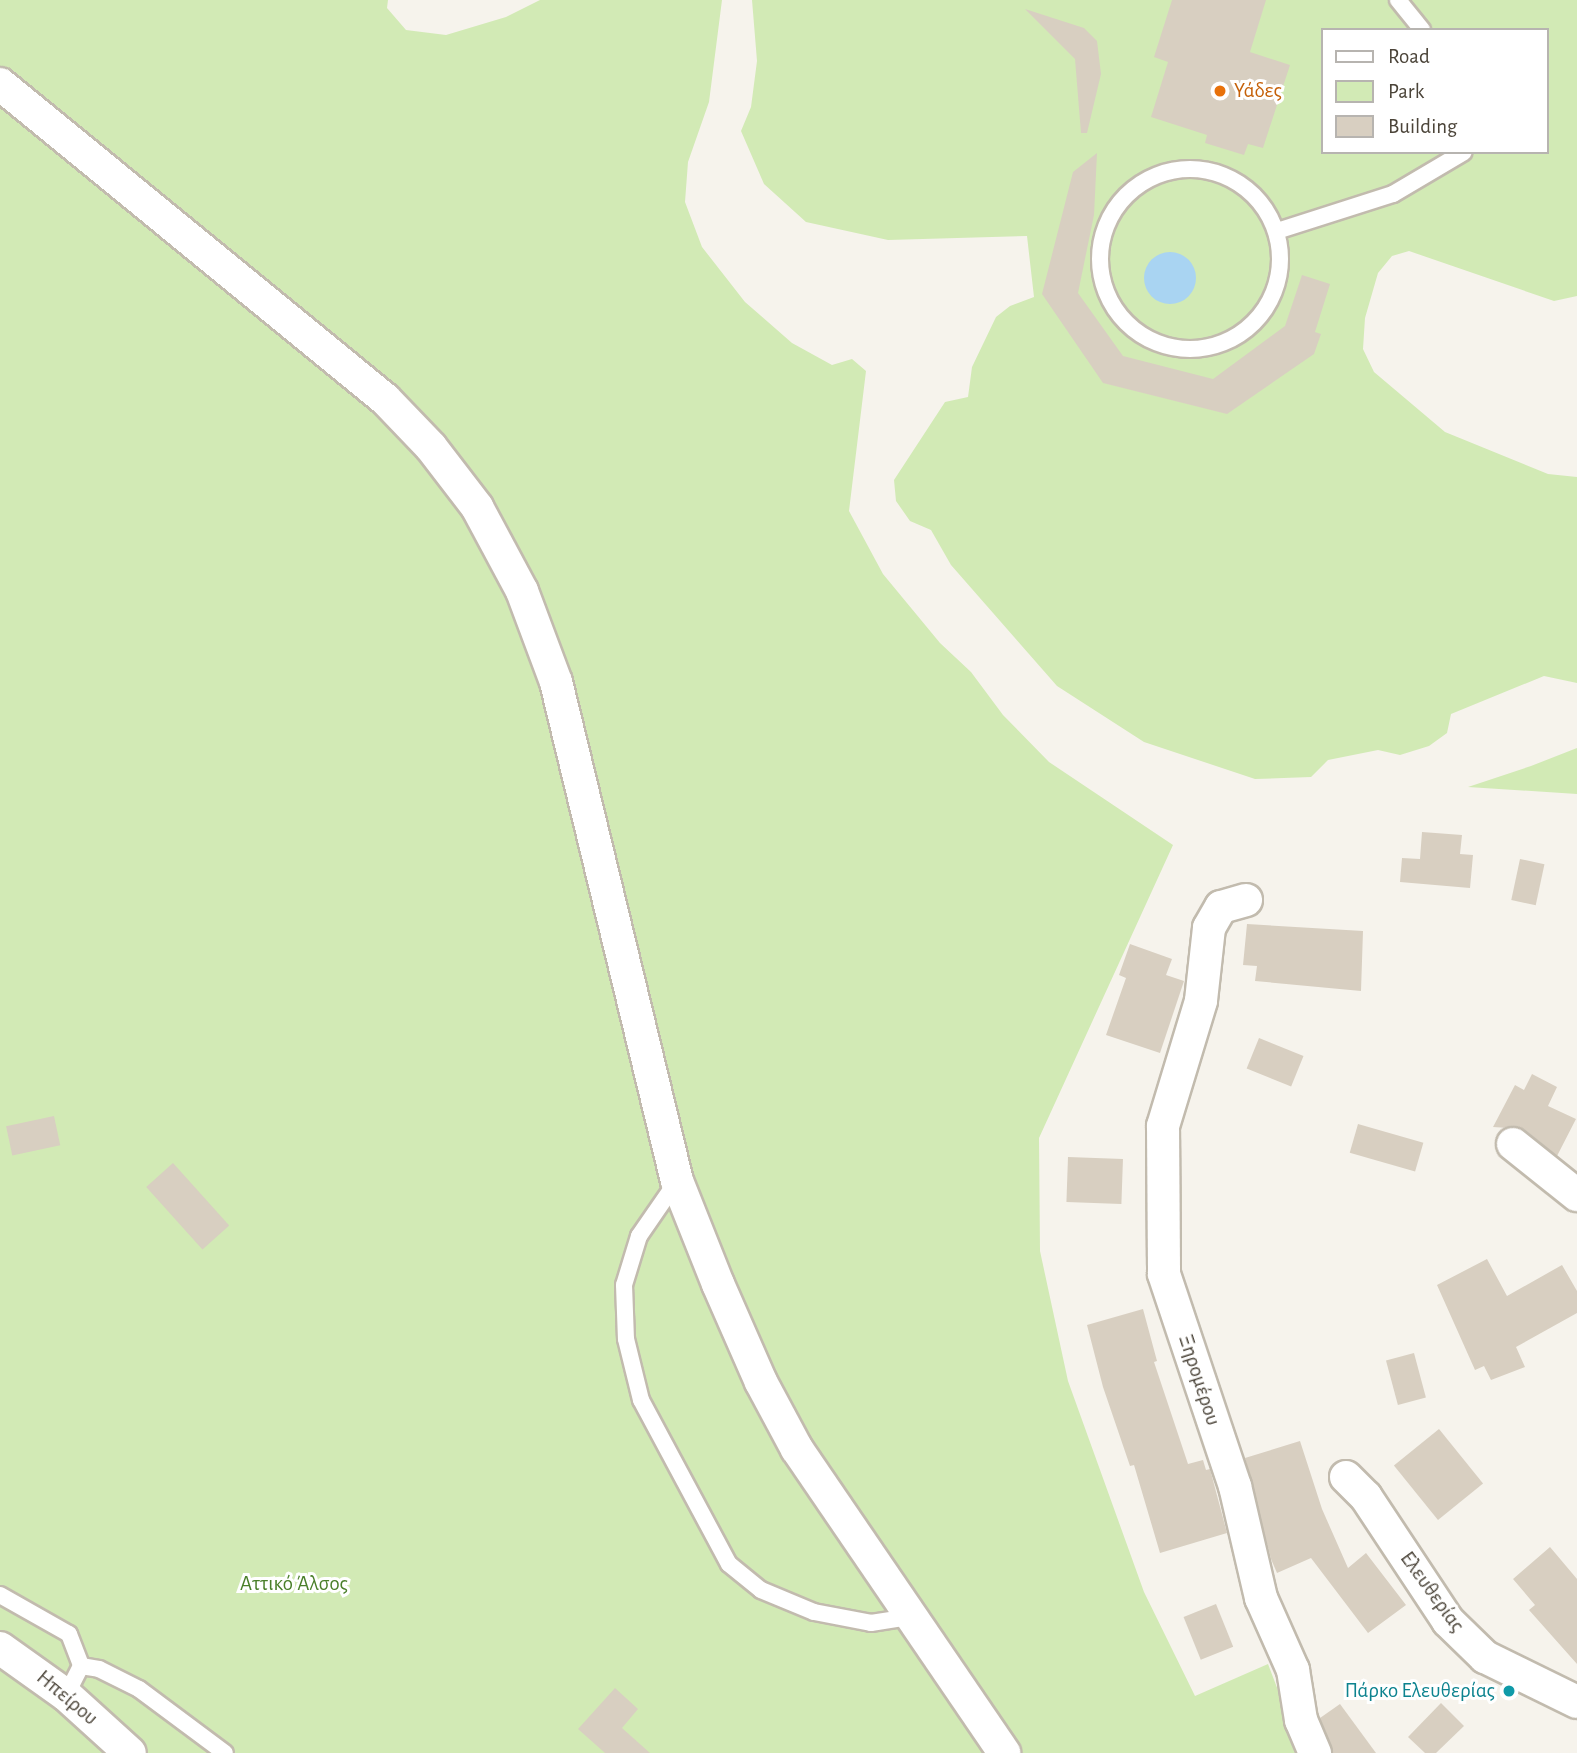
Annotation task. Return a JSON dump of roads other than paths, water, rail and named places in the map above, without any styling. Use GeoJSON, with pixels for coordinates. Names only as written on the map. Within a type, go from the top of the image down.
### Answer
{"type":"FeatureCollection","features":[{"type":"Feature","properties":{"kind":"street"},"geometry":{"type":"LineString","coordinates":[[0,84],[385,399],[431,446],[477,507],[522,591],[556,682],[677,1181],[761,1382],[797,1449],[1004,1753]]}},
{"type":"Feature","properties":{"kind":"street","name":"Ξηρομέρου"},"geometry":{"type":"LineString","coordinates":[[1246,900],[1221,907],[1209,928],[1200,1001],[1163,1126],[1164,1275],[1235,1486],[1261,1598],[1293,1670],[1301,1720],[1315,1753]]}},
{"type":"Feature","properties":{"kind":"street"},"geometry":{"type":"LineString","coordinates":[[1513,1144],[1577,1195]]}},
{"type":"Feature","properties":{"kind":"street","name":"Ελευθερίας"},"geometry":{"type":"LineString","coordinates":[[1346,1477],[1366,1497],[1448,1621],[1485,1657],[1577,1702]]}},
{"type":"Feature","properties":{"kind":"street","name":"Ηπείρου"},"geometry":{"type":"LineString","coordinates":[[0,1648],[66,1695],[130,1753]]}},
{"type":"Feature","properties":{"kind":"lane"},"geometry":{"type":"LineString","coordinates":[[1398,0],[1420,28]]}},
{"type":"Feature","properties":{"kind":"lane"},"geometry":{"type":"LineString","coordinates":[[1277,232],[1393,194],[1461,154]]}},
{"type":"Feature","properties":{"kind":"lane"},"geometry":{"type":"LineString","coordinates":[[1186,169],[1215,172],[1249,192],[1264,205],[1277,232],[1282,262],[1276,292],[1260,318],[1237,338],[1208,349],[1177,350],[1149,340],[1125,323],[1108,299],[1100,270],[1101,240],[1112,213],[1131,190],[1156,175],[1186,169]]}},
{"type":"Feature","properties":{"kind":"lane"},"geometry":{"type":"LineString","coordinates":[[677,1181],[639,1236],[624,1285],[626,1339],[641,1400],[729,1564],[761,1590],[814,1612],[871,1623],[909,1617]]}},
{"type":"Feature","properties":{"kind":"lane"},"geometry":{"type":"LineString","coordinates":[[0,1595],[69,1634],[81,1666],[66,1695]]}},
{"type":"Feature","properties":{"kind":"lane"},"geometry":{"type":"LineString","coordinates":[[81,1666],[99,1669],[139,1689],[225,1753]]}},
{"type":"Feature","properties":{"kind":"water"},"geometry":{"type":"Polygon","coordinates":[[[1170,252],[1180,254],[1188,260],[1194,268],[1194,288],[1188,296],[1180,302],[1170,304],[1160,302],[1152,296],[1146,288],[1144,278],[1146,268],[1152,260],[1160,254],[1170,252]]]}},
{"type":"Feature","properties":{"kind":"place","name":"Υάδες"},"geometry":{"type":"Point","coordinates":[1220,91]}},
{"type":"Feature","properties":{"kind":"place","name":"Πάρκο Ελευθερίας"},"geometry":{"type":"Point","coordinates":[1509,1691]}},
{"type":"Feature","properties":{"kind":"park label","name":"Αττικό Άλσος"},"geometry":{"type":"Point","coordinates":[294,1584]}}]}
